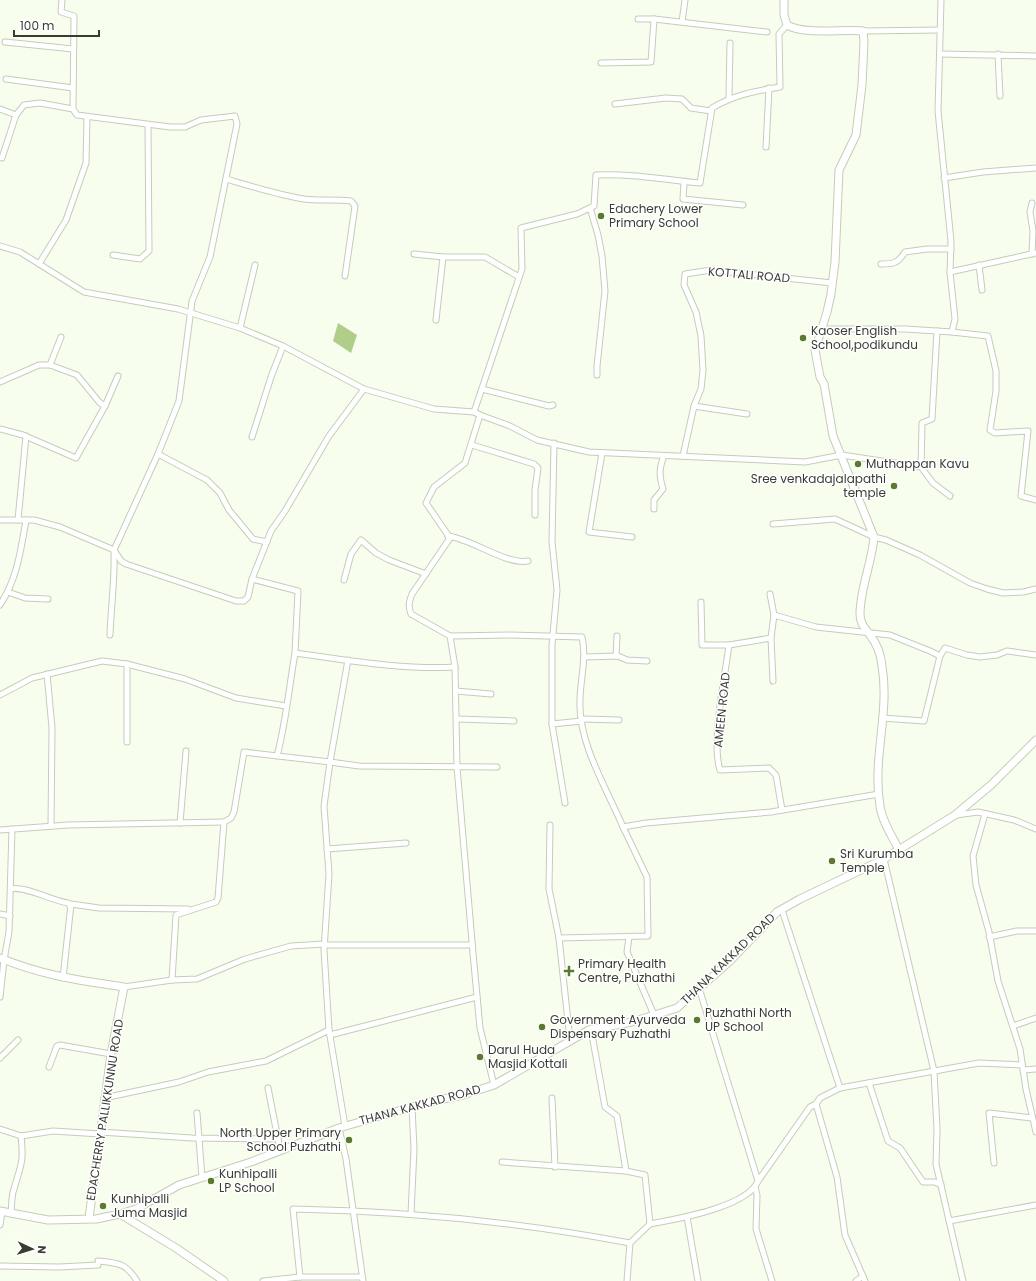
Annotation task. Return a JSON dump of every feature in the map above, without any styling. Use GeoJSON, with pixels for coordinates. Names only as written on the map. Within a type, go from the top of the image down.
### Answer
{"type":"FeatureCollection","features":[{"type":"Feature","properties":{"kind":"main road"},"geometry":{"type":"LineString","coordinates":[[784,0],[784,15],[787,25],[804,30],[863,31],[862,86],[856,135],[839,170],[835,262],[827,312],[815,350],[820,377],[824,384],[833,436],[874,537],[873,550],[861,598],[860,616],[862,626],[868,632],[879,651],[882,667],[882,718],[877,781],[880,807],[899,850]]}},
{"type":"Feature","properties":{"kind":"main road","name":"THANA KAKKAD ROAD"},"geometry":{"type":"LineString","coordinates":[[1,1211],[48,1220],[107,1218],[136,1209],[179,1185],[251,1162],[342,1127],[412,1106],[463,1095],[494,1084],[591,1029],[632,1022],[677,1008],[782,910],[800,899],[884,859],[955,815],[991,785],[1036,740]]}},
{"type":"Feature","properties":{"kind":"main road"},"geometry":{"type":"LineString","coordinates":[[2,959],[27,969],[63,978],[124,987]]}},
{"type":"Feature","properties":{"kind":"main road","name":"EDACHERRY PALLIKKUNNU ROAD"},"geometry":{"type":"LineString","coordinates":[[89,1218],[104,1098],[124,987]]}},
{"type":"Feature","properties":{"kind":"main road"},"geometry":{"type":"LineString","coordinates":[[120,1214],[224,1281]]}},
{"type":"Feature","properties":{"kind":"street"},"geometry":{"type":"LineString","coordinates":[[62,0],[61,12],[74,16],[73,109],[77,115],[87,118],[102,117],[148,125],[185,127],[201,120],[235,116],[237,124],[210,257],[192,301],[179,401],[158,454],[114,550],[115,574],[110,613],[110,635]]}},
{"type":"Feature","properties":{"kind":"street"},"geometry":{"type":"LineString","coordinates":[[682,22],[685,0]]}},
{"type":"Feature","properties":{"kind":"street"},"geometry":{"type":"LineString","coordinates":[[941,0],[938,111],[951,249],[950,272],[955,320],[952,332]]}},
{"type":"Feature","properties":{"kind":"street"},"geometry":{"type":"LineString","coordinates":[[638,19],[654,19],[767,32]]}},
{"type":"Feature","properties":{"kind":"street"},"geometry":{"type":"LineString","coordinates":[[601,63],[650,62],[654,19]]}},
{"type":"Feature","properties":{"kind":"street"},"geometry":{"type":"LineString","coordinates":[[474,412],[522,269],[521,228],[568,217],[594,206],[596,175],[616,174],[700,183],[712,108],[729,98],[744,93],[780,87],[779,34],[787,25]]}},
{"type":"Feature","properties":{"kind":"street"},"geometry":{"type":"LineString","coordinates":[[863,31],[940,30]]}},
{"type":"Feature","properties":{"kind":"street"},"geometry":{"type":"LineString","coordinates":[[5,42],[73,49]]}},
{"type":"Feature","properties":{"kind":"street"},"geometry":{"type":"LineString","coordinates":[[729,98],[730,43]]}},
{"type":"Feature","properties":{"kind":"street"},"geometry":{"type":"LineString","coordinates":[[940,54],[998,54],[1036,56]]}},
{"type":"Feature","properties":{"kind":"street"},"geometry":{"type":"LineString","coordinates":[[998,54],[1000,96]]}},
{"type":"Feature","properties":{"kind":"street"},"geometry":{"type":"LineString","coordinates":[[6,79],[73,88]]}},
{"type":"Feature","properties":{"kind":"street"},"geometry":{"type":"LineString","coordinates":[[766,147],[769,88]]}},
{"type":"Feature","properties":{"kind":"street"},"geometry":{"type":"LineString","coordinates":[[615,104],[666,98],[682,99],[691,108],[712,110]]}},
{"type":"Feature","properties":{"kind":"street"},"geometry":{"type":"LineString","coordinates":[[2,158],[16,115],[24,105],[30,103],[73,109]]}},
{"type":"Feature","properties":{"kind":"street"},"geometry":{"type":"LineString","coordinates":[[0,109],[16,115]]}},
{"type":"Feature","properties":{"kind":"street"},"geometry":{"type":"LineString","coordinates":[[39,264],[66,220],[84,170],[87,152],[87,118]]}},
{"type":"Feature","properties":{"kind":"street"},"geometry":{"type":"LineString","coordinates":[[113,255],[137,260],[149,252],[148,125]]}},
{"type":"Feature","properties":{"kind":"street"},"geometry":{"type":"LineString","coordinates":[[944,178],[983,172],[1036,168]]}},
{"type":"Feature","properties":{"kind":"street"},"geometry":{"type":"LineString","coordinates":[[226,179],[260,189],[304,199],[330,198],[351,201],[355,206],[345,276]]}},
{"type":"Feature","properties":{"kind":"street"},"geometry":{"type":"LineString","coordinates":[[684,182],[683,199],[743,205]]}},
{"type":"Feature","properties":{"kind":"street"},"geometry":{"type":"LineString","coordinates":[[950,272],[1034,253],[1030,212],[1032,203]]}},
{"type":"Feature","properties":{"kind":"street"},"geometry":{"type":"LineString","coordinates":[[590,208],[601,249],[605,291],[597,375]]}},
{"type":"Feature","properties":{"kind":"street"},"geometry":{"type":"LineString","coordinates":[[0,246],[20,252],[84,292],[190,313],[240,328],[283,346],[364,389],[434,409],[474,412],[510,426],[537,440],[589,452],[602,453],[806,462],[842,455],[921,467]]}},
{"type":"Feature","properties":{"kind":"street"},"geometry":{"type":"LineString","coordinates":[[881,264],[893,264],[900,262],[905,252],[927,249],[951,249]]}},
{"type":"Feature","properties":{"kind":"street"},"geometry":{"type":"LineString","coordinates":[[414,254],[443,257],[485,257],[519,277]]}},
{"type":"Feature","properties":{"kind":"street"},"geometry":{"type":"LineString","coordinates":[[436,320],[443,257]]}},
{"type":"Feature","properties":{"kind":"street"},"geometry":{"type":"LineString","coordinates":[[240,328],[256,265]]}},
{"type":"Feature","properties":{"kind":"street"},"geometry":{"type":"LineString","coordinates":[[979,265],[982,290]]}},
{"type":"Feature","properties":{"kind":"street","name":"KOTTALI ROAD"},"geometry":{"type":"LineString","coordinates":[[683,456],[694,406],[701,389],[703,370],[701,336],[696,312],[684,285],[685,274],[711,270],[832,283]]}},
{"type":"Feature","properties":{"kind":"street"},"geometry":{"type":"LineString","coordinates":[[821,329],[937,331],[988,336],[996,371],[996,391],[990,430],[995,433],[1028,431],[1021,496],[1036,500]]}},
{"type":"Feature","properties":{"kind":"street"},"geometry":{"type":"LineString","coordinates":[[937,331],[932,420],[922,423],[921,467],[933,483],[950,496]]}},
{"type":"Feature","properties":{"kind":"street"},"geometry":{"type":"LineString","coordinates":[[50,365],[61,336]]}},
{"type":"Feature","properties":{"kind":"street"},"geometry":{"type":"LineString","coordinates":[[252,437],[283,346]]}},
{"type":"Feature","properties":{"kind":"street"},"geometry":{"type":"LineString","coordinates":[[0,382],[38,365],[50,365],[77,376],[100,403],[106,406]]}},
{"type":"Feature","properties":{"kind":"street"},"geometry":{"type":"LineString","coordinates":[[0,429],[26,436],[76,458],[106,406],[118,376]]}},
{"type":"Feature","properties":{"kind":"street"},"geometry":{"type":"LineString","coordinates":[[0,520],[34,520],[60,527],[114,550],[121,561],[126,564],[236,601],[244,601],[248,597],[252,579],[271,531],[285,511],[328,436],[364,389]]}},
{"type":"Feature","properties":{"kind":"street"},"geometry":{"type":"LineString","coordinates":[[482,389],[549,406],[553,405]]}},
{"type":"Feature","properties":{"kind":"street"},"geometry":{"type":"LineString","coordinates":[[694,406],[747,414]]}},
{"type":"Feature","properties":{"kind":"street"},"geometry":{"type":"LineString","coordinates":[[480,415],[472,445],[465,463],[434,487],[426,503],[450,538],[408,602],[411,614],[450,636],[510,635],[582,637],[584,657],[580,702],[585,742],[647,877],[648,936],[558,938]]}},
{"type":"Feature","properties":{"kind":"street"},"geometry":{"type":"LineString","coordinates":[[18,520],[26,436]]}},
{"type":"Feature","properties":{"kind":"street"},"geometry":{"type":"LineString","coordinates":[[554,443],[552,542],[557,590],[553,637],[552,724],[565,803]]}},
{"type":"Feature","properties":{"kind":"street"},"geometry":{"type":"LineString","coordinates":[[472,445],[534,464],[538,468],[535,490],[535,515]]}},
{"type":"Feature","properties":{"kind":"street"},"geometry":{"type":"LineString","coordinates":[[602,453],[589,532],[632,536]]}},
{"type":"Feature","properties":{"kind":"street"},"geometry":{"type":"LineString","coordinates":[[158,454],[207,480],[220,493],[229,510],[253,539],[267,542]]}},
{"type":"Feature","properties":{"kind":"street"},"geometry":{"type":"LineString","coordinates":[[654,509],[654,500],[663,489],[659,476],[660,466],[664,456]]}},
{"type":"Feature","properties":{"kind":"street"},"geometry":{"type":"LineString","coordinates":[[774,524],[835,518],[874,537],[886,540],[920,555],[970,583],[1003,593],[1036,589]]}},
{"type":"Feature","properties":{"kind":"street"},"geometry":{"type":"LineString","coordinates":[[0,605],[8,592],[21,554],[26,520]]}},
{"type":"Feature","properties":{"kind":"street"},"geometry":{"type":"LineString","coordinates":[[448,536],[487,549],[502,557],[524,562],[528,561]]}},
{"type":"Feature","properties":{"kind":"street"},"geometry":{"type":"LineString","coordinates":[[344,580],[350,554],[361,540],[376,553],[389,560],[426,574]]}},
{"type":"Feature","properties":{"kind":"street"},"geometry":{"type":"LineString","coordinates":[[252,579],[298,591],[295,653],[286,706],[287,716],[277,756]]}},
{"type":"Feature","properties":{"kind":"street"},"geometry":{"type":"LineString","coordinates":[[8,592],[24,598],[48,599]]}},
{"type":"Feature","properties":{"kind":"street"},"geometry":{"type":"LineString","coordinates":[[770,594],[774,615],[771,638],[773,681]]}},
{"type":"Feature","properties":{"kind":"street"},"geometry":{"type":"LineString","coordinates":[[701,602],[702,645],[729,645],[771,638]]}},
{"type":"Feature","properties":{"kind":"street"},"geometry":{"type":"LineString","coordinates":[[774,615],[816,627],[890,635],[940,656]]}},
{"type":"Feature","properties":{"kind":"street"},"geometry":{"type":"LineString","coordinates":[[450,636],[455,667],[457,767],[480,1028],[494,1084]]}},
{"type":"Feature","properties":{"kind":"street"},"geometry":{"type":"LineString","coordinates":[[616,656],[617,636]]}},
{"type":"Feature","properties":{"kind":"street","name":"AMEEN ROAD"},"geometry":{"type":"LineString","coordinates":[[729,645],[719,724],[717,761],[720,770],[769,768],[776,774],[782,810]]}},
{"type":"Feature","properties":{"kind":"street"},"geometry":{"type":"LineString","coordinates":[[882,718],[924,721],[940,656],[945,648],[967,655],[980,656],[997,655],[1007,651],[1036,655]]}},
{"type":"Feature","properties":{"kind":"street"},"geometry":{"type":"LineString","coordinates":[[295,653],[348,660],[436,668],[455,667]]}},
{"type":"Feature","properties":{"kind":"street"},"geometry":{"type":"LineString","coordinates":[[584,657],[616,656],[627,660],[647,661]]}},
{"type":"Feature","properties":{"kind":"street"},"geometry":{"type":"LineString","coordinates":[[263,1281],[300,1277],[363,1279],[330,1033],[324,945],[329,874],[324,806],[330,762],[348,660]]}},
{"type":"Feature","properties":{"kind":"street"},"geometry":{"type":"LineString","coordinates":[[0,695],[32,678],[102,661],[127,664],[185,679],[236,698],[286,706]]}},
{"type":"Feature","properties":{"kind":"street"},"geometry":{"type":"LineString","coordinates":[[127,664],[127,742]]}},
{"type":"Feature","properties":{"kind":"street"},"geometry":{"type":"LineString","coordinates":[[47,674],[52,722],[51,826]]}},
{"type":"Feature","properties":{"kind":"street"},"geometry":{"type":"LineString","coordinates":[[456,691],[491,694]]}},
{"type":"Feature","properties":{"kind":"street"},"geometry":{"type":"LineString","coordinates":[[457,719],[514,721]]}},
{"type":"Feature","properties":{"kind":"street"},"geometry":{"type":"LineString","coordinates":[[552,724],[582,720],[619,720]]}},
{"type":"Feature","properties":{"kind":"street"},"geometry":{"type":"LineString","coordinates":[[180,823],[186,750]]}},
{"type":"Feature","properties":{"kind":"street"},"geometry":{"type":"LineString","coordinates":[[0,830],[51,826],[224,822],[231,818],[234,812],[244,752],[359,766],[497,767]]}},
{"type":"Feature","properties":{"kind":"street"},"geometry":{"type":"LineString","coordinates":[[624,827],[646,823],[782,810],[879,794]]}},
{"type":"Feature","properties":{"kind":"street"},"geometry":{"type":"LineString","coordinates":[[955,815],[978,812],[1014,820],[1036,829]]}},
{"type":"Feature","properties":{"kind":"street"},"geometry":{"type":"LineString","coordinates":[[985,814],[973,856],[976,885],[990,937],[998,982],[1020,1049],[1032,1118],[1036,1132]]}},
{"type":"Feature","properties":{"kind":"street"},"geometry":{"type":"LineString","coordinates":[[172,980],[175,919],[180,913],[216,902],[218,898],[224,822]]}},
{"type":"Feature","properties":{"kind":"street"},"geometry":{"type":"LineString","coordinates":[[550,825],[549,889],[558,938],[570,1040]]}},
{"type":"Feature","properties":{"kind":"street"},"geometry":{"type":"LineString","coordinates":[[0,997],[2,959],[9,932],[12,829]]}},
{"type":"Feature","properties":{"kind":"street"},"geometry":{"type":"LineString","coordinates":[[327,849],[406,843]]}},
{"type":"Feature","properties":{"kind":"street"},"geometry":{"type":"LineString","coordinates":[[884,859],[934,1071],[937,1128],[936,1164],[963,1281]]}},
{"type":"Feature","properties":{"kind":"street"},"geometry":{"type":"LineString","coordinates":[[11,889],[15,888],[30,892],[68,903],[70,906]]}},
{"type":"Feature","properties":{"kind":"street"},"geometry":{"type":"LineString","coordinates":[[70,906],[70,904],[106,908],[193,909]]}},
{"type":"Feature","properties":{"kind":"street"},"geometry":{"type":"LineString","coordinates":[[63,978],[70,906]]}},
{"type":"Feature","properties":{"kind":"street"},"geometry":{"type":"LineString","coordinates":[[782,910],[840,1088]]}},
{"type":"Feature","properties":{"kind":"street"},"geometry":{"type":"LineString","coordinates":[[0,914],[10,916]]}},
{"type":"Feature","properties":{"kind":"street"},"geometry":{"type":"LineString","coordinates":[[990,937],[1017,931],[1036,931]]}},
{"type":"Feature","properties":{"kind":"street"},"geometry":{"type":"LineString","coordinates":[[629,937],[627,952],[654,1015]]}},
{"type":"Feature","properties":{"kind":"street"},"geometry":{"type":"LineString","coordinates":[[124,987],[172,980],[197,979],[245,959],[291,946],[472,945]]}},
{"type":"Feature","properties":{"kind":"street"},"geometry":{"type":"LineString","coordinates":[[699,988],[758,1181]]}},
{"type":"Feature","properties":{"kind":"street"},"geometry":{"type":"LineString","coordinates":[[104,1098],[179,1082],[208,1072],[266,1061],[330,1033],[477,997]]}},
{"type":"Feature","properties":{"kind":"street"},"geometry":{"type":"LineString","coordinates":[[1013,1026],[1036,1018]]}},
{"type":"Feature","properties":{"kind":"street"},"geometry":{"type":"LineString","coordinates":[[591,1029],[605,1107],[617,1116],[626,1171]]}},
{"type":"Feature","properties":{"kind":"street"},"geometry":{"type":"LineString","coordinates":[[0,1058],[18,1040]]}},
{"type":"Feature","properties":{"kind":"street"},"geometry":{"type":"LineString","coordinates":[[49,1067],[57,1046],[60,1045],[111,1054]]}},
{"type":"Feature","properties":{"kind":"street"},"geometry":{"type":"LineString","coordinates":[[627,1281],[630,1243],[650,1224],[687,1218],[732,1202],[755,1187],[810,1107],[816,1104],[820,1098],[840,1088],[979,1063],[1036,1069]]}},
{"type":"Feature","properties":{"kind":"street"},"geometry":{"type":"LineString","coordinates":[[869,1083],[888,1141],[900,1148],[923,1182],[935,1182],[941,1185]]}},
{"type":"Feature","properties":{"kind":"street"},"geometry":{"type":"LineString","coordinates":[[268,1088],[280,1150]]}},
{"type":"Feature","properties":{"kind":"street"},"geometry":{"type":"LineString","coordinates":[[552,1098],[555,1167]]}},
{"type":"Feature","properties":{"kind":"street"},"geometry":{"type":"LineString","coordinates":[[816,1104],[837,1178],[845,1235],[864,1279],[856,1281]]}},
{"type":"Feature","properties":{"kind":"street"},"geometry":{"type":"LineString","coordinates":[[411,1214],[414,1149],[412,1106]]}},
{"type":"Feature","properties":{"kind":"street"},"geometry":{"type":"LineString","coordinates":[[197,1113],[202,1178]]}},
{"type":"Feature","properties":{"kind":"street"},"geometry":{"type":"LineString","coordinates":[[994,1162],[989,1113],[1032,1118]]}},
{"type":"Feature","properties":{"kind":"street"},"geometry":{"type":"LineString","coordinates":[[0,1129],[21,1136],[53,1131],[198,1138],[278,1139]]}},
{"type":"Feature","properties":{"kind":"street"},"geometry":{"type":"LineString","coordinates":[[11,1214],[13,1190],[21,1169],[23,1152],[21,1136]]}},
{"type":"Feature","properties":{"kind":"street"},"geometry":{"type":"LineString","coordinates":[[502,1162],[626,1171],[645,1175],[650,1224]]}},
{"type":"Feature","properties":{"kind":"street"},"geometry":{"type":"LineString","coordinates":[[755,1187],[757,1195],[756,1229],[772,1281]]}},
{"type":"Feature","properties":{"kind":"street"},"geometry":{"type":"LineString","coordinates":[[949,1221],[1036,1206]]}},
{"type":"Feature","properties":{"kind":"street"},"geometry":{"type":"LineString","coordinates":[[300,1277],[293,1209],[354,1210],[471,1219],[630,1243]]}},
{"type":"Feature","properties":{"kind":"street"},"geometry":{"type":"LineString","coordinates":[[0,1225],[1,1211]]}},
{"type":"Feature","properties":{"kind":"street"},"geometry":{"type":"LineString","coordinates":[[687,1218],[698,1281]]}},
{"type":"Feature","properties":{"kind":"street"},"geometry":{"type":"LineString","coordinates":[[0,1266],[59,1267],[98,1263],[118,1263],[131,1271],[137,1281]]}},
{"type":"Feature","properties":{"kind":"shaded area"},"geometry":{"type":"Polygon","coordinates":[[[338,323],[357,335],[351,353],[333,341],[338,323]]]}},
{"type":"Feature","properties":{"kind":"place","name":"Edachery Lower Primary School"},"geometry":{"type":"Point","coordinates":[601,216]}},
{"type":"Feature","properties":{"kind":"place","name":"Kaoser English School,podikundu"},"geometry":{"type":"Point","coordinates":[803,338]}},
{"type":"Feature","properties":{"kind":"place","name":"Muthappan Kavu"},"geometry":{"type":"Point","coordinates":[858,464]}},
{"type":"Feature","properties":{"kind":"place","name":"Sree venkadajalapathi temple"},"geometry":{"type":"Point","coordinates":[894,486]}},
{"type":"Feature","properties":{"kind":"place","name":"Sri Kurumba Temple"},"geometry":{"type":"Point","coordinates":[832,861]}},
{"type":"Feature","properties":{"kind":"place","name":"Primary Health Centre, Puzhathi"},"geometry":{"type":"Point","coordinates":[569,971]}},
{"type":"Feature","properties":{"kind":"place","name":"Puzhathi North UP School"},"geometry":{"type":"Point","coordinates":[697,1020]}},
{"type":"Feature","properties":{"kind":"place","name":"Government Ayurveda Dispensary Puzhathi"},"geometry":{"type":"Point","coordinates":[542,1027]}},
{"type":"Feature","properties":{"kind":"place","name":"Darul Huda Masjid Kottali"},"geometry":{"type":"Point","coordinates":[480,1057]}},
{"type":"Feature","properties":{"kind":"place","name":"North Upper Primary School Puzhathi"},"geometry":{"type":"Point","coordinates":[349,1140]}},
{"type":"Feature","properties":{"kind":"place","name":"Kunhipalli LP School"},"geometry":{"type":"Point","coordinates":[211,1181]}},
{"type":"Feature","properties":{"kind":"place","name":"Kunhipalli Juma Masjid"},"geometry":{"type":"Point","coordinates":[103,1206]}}]}
